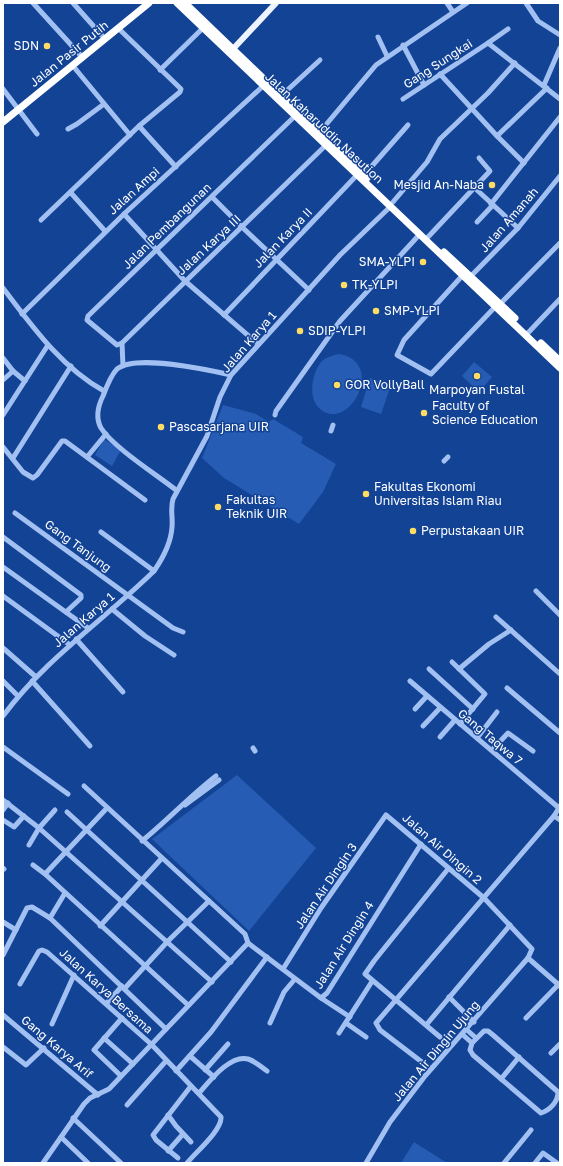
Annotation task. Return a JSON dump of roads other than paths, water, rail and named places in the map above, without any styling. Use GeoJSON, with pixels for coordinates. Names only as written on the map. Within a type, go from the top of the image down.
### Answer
{"type":"FeatureCollection","features":[{"type":"Feature","properties":{"kind":"highway","name":"Jalan Pasir Putih"},"geometry":{"type":"LineString","coordinates":[[3,122],[149,3]]}},
{"type":"Feature","properties":{"kind":"highway","name":"Jalan Kaharuddin Nasution"},"geometry":{"type":"LineString","coordinates":[[177,3],[325,146],[349,163]]}},
{"type":"Feature","properties":{"kind":"highway","name":"Jalan Kaharuddin Nasution"},"geometry":{"type":"LineString","coordinates":[[185,3],[282,95],[361,175],[471,276],[498,306]]}},
{"type":"Feature","properties":{"kind":"highway","name":"Jalan Kaharuddin Nasution"},"geometry":{"type":"LineString","coordinates":[[392,204],[462,276],[560,361]]}},
{"type":"Feature","properties":{"kind":"highway","name":"Jalan Kaharuddin Nasution"},"geometry":{"type":"LineString","coordinates":[[527,333],[560,368]]}},
{"type":"Feature","properties":{"kind":"main road"},"geometry":{"type":"LineString","coordinates":[[233,50],[276,3]]}},
{"type":"Feature","properties":{"kind":"street"},"geometry":{"type":"LineString","coordinates":[[33,3],[83,58]]}},
{"type":"Feature","properties":{"kind":"street"},"geometry":{"type":"LineString","coordinates":[[73,3],[105,39]]}},
{"type":"Feature","properties":{"kind":"street"},"geometry":{"type":"LineString","coordinates":[[447,3],[453,12]]}},
{"type":"Feature","properties":{"kind":"street"},"geometry":{"type":"LineString","coordinates":[[319,132],[370,70],[387,56],[467,3]]}},
{"type":"Feature","properties":{"kind":"street"},"geometry":{"type":"LineString","coordinates":[[526,3],[538,20],[560,35]]}},
{"type":"Feature","properties":{"kind":"street"},"geometry":{"type":"LineString","coordinates":[[41,220],[130,134],[180,92],[180,89],[118,28]]}},
{"type":"Feature","properties":{"kind":"street"},"geometry":{"type":"LineString","coordinates":[[160,70],[204,28]]}},
{"type":"Feature","properties":{"kind":"street"},"geometry":{"type":"LineString","coordinates":[[488,43],[508,29]]}},
{"type":"Feature","properties":{"kind":"street"},"geometry":{"type":"LineString","coordinates":[[378,37],[387,56]]}},
{"type":"Feature","properties":{"kind":"street","name":"Gang Sungkai"},"geometry":{"type":"LineString","coordinates":[[403,99],[488,43],[560,99]]}},
{"type":"Feature","properties":{"kind":"street"},"geometry":{"type":"LineString","coordinates":[[403,45],[424,85]]}},
{"type":"Feature","properties":{"kind":"street"},"geometry":{"type":"LineString","coordinates":[[497,136],[545,87],[560,48]]}},
{"type":"Feature","properties":{"kind":"street"},"geometry":{"type":"LineString","coordinates":[[282,95],[320,60]]}},
{"type":"Feature","properties":{"kind":"street","name":"Jalan Karya 1"},"geometry":{"type":"LineString","coordinates":[[3,716],[18,696],[34,679],[88,628],[112,609],[154,571],[160,562],[170,539],[172,527],[171,505],[176,490],[207,436],[220,397],[231,375],[340,255],[392,204],[427,162],[440,139],[488,93],[515,63]]}},
{"type":"Feature","properties":{"kind":"street"},"geometry":{"type":"LineString","coordinates":[[73,66],[130,134]]}},
{"type":"Feature","properties":{"kind":"street"},"geometry":{"type":"LineString","coordinates":[[440,74],[524,163]]}},
{"type":"Feature","properties":{"kind":"street","name":"Jalan Ampi"},"geometry":{"type":"LineString","coordinates":[[22,314],[105,231],[263,86]]}},
{"type":"Feature","properties":{"kind":"street"},"geometry":{"type":"LineString","coordinates":[[3,89],[37,134]]}},
{"type":"Feature","properties":{"kind":"street"},"geometry":{"type":"LineString","coordinates":[[68,129],[104,104]]}},
{"type":"Feature","properties":{"kind":"street","name":"Jalan Pembangunan"},"geometry":{"type":"LineString","coordinates":[[122,343],[117,345],[110,340],[87,320],[87,318],[295,116]]}},
{"type":"Feature","properties":{"kind":"street"},"geometry":{"type":"LineString","coordinates":[[477,222],[560,118]]}},
{"type":"Feature","properties":{"kind":"street","name":"Jalan Karya II"},"geometry":{"type":"LineString","coordinates":[[224,315],[252,283],[278,260],[361,175],[408,124]]}},
{"type":"Feature","properties":{"kind":"street"},"geometry":{"type":"LineString","coordinates":[[140,126],[176,167]]}},
{"type":"Feature","properties":{"kind":"street","name":"Jalan Karya III"},"geometry":{"type":"LineString","coordinates":[[122,343],[243,228],[325,146]]}},
{"type":"Feature","properties":{"kind":"street"},"geometry":{"type":"LineString","coordinates":[[428,237],[476,189],[490,170],[479,158]]}},
{"type":"Feature","properties":{"kind":"street","name":"Jalan Amanah"},"geometry":{"type":"LineString","coordinates":[[471,276],[518,228],[560,176]]}},
{"type":"Feature","properties":{"kind":"street"},"geometry":{"type":"LineString","coordinates":[[476,189],[518,228]]}},
{"type":"Feature","properties":{"kind":"street"},"geometry":{"type":"LineString","coordinates":[[70,193],[105,231]]}},
{"type":"Feature","properties":{"kind":"street"},"geometry":{"type":"LineString","coordinates":[[212,198],[309,290]]}},
{"type":"Feature","properties":{"kind":"street"},"geometry":{"type":"LineString","coordinates":[[124,214],[186,281],[258,344]]}},
{"type":"Feature","properties":{"kind":"street"},"geometry":{"type":"LineString","coordinates":[[275,415],[276,411],[340,321],[420,234]]}},
{"type":"Feature","properties":{"kind":"street"},"geometry":{"type":"LineString","coordinates":[[462,276],[404,340],[397,355],[431,374],[560,243]]}},
{"type":"Feature","properties":{"kind":"street"},"geometry":{"type":"LineString","coordinates":[[3,288],[48,345],[88,382],[104,391]]}},
{"type":"Feature","properties":{"kind":"street"},"geometry":{"type":"LineString","coordinates":[[527,333],[560,299]]}},
{"type":"Feature","properties":{"kind":"street"},"geometry":{"type":"LineString","coordinates":[[122,343],[123,366]]}},
{"type":"Feature","properties":{"kind":"street"},"geometry":{"type":"LineString","coordinates":[[3,415],[48,345]]}},
{"type":"Feature","properties":{"kind":"street"},"geometry":{"type":"LineString","coordinates":[[3,358],[13,371],[25,381]]}},
{"type":"Feature","properties":{"kind":"street"},"geometry":{"type":"LineString","coordinates":[[176,490],[106,434],[98,421],[99,405],[104,391],[115,371],[129,364],[162,364],[191,367],[231,375]]}},
{"type":"Feature","properties":{"kind":"street"},"geometry":{"type":"LineString","coordinates":[[14,458],[71,366]]}},
{"type":"Feature","properties":{"kind":"street"},"geometry":{"type":"LineString","coordinates":[[3,380],[13,371]]}},
{"type":"Feature","properties":{"kind":"street"},"geometry":{"type":"LineString","coordinates":[[87,457],[106,434]]}},
{"type":"Feature","properties":{"kind":"street"},"geometry":{"type":"LineString","coordinates":[[3,447],[14,458],[23,472],[33,478],[38,475],[64,440],[145,500]]}},
{"type":"Feature","properties":{"kind":"street","name":"Gang Tanjung"},"geometry":{"type":"LineString","coordinates":[[15,513],[173,628],[183,632]]}},
{"type":"Feature","properties":{"kind":"street"},"geometry":{"type":"LineString","coordinates":[[101,532],[154,571]]}},
{"type":"Feature","properties":{"kind":"street"},"geometry":{"type":"LineString","coordinates":[[3,537],[81,595],[81,598],[66,612]]}},
{"type":"Feature","properties":{"kind":"street"},"geometry":{"type":"LineString","coordinates":[[3,567],[88,628]]}},
{"type":"Feature","properties":{"kind":"street"},"geometry":{"type":"LineString","coordinates":[[536,592],[560,615]]}},
{"type":"Feature","properties":{"kind":"street"},"geometry":{"type":"LineString","coordinates":[[3,596],[70,645]]}},
{"type":"Feature","properties":{"kind":"street"},"geometry":{"type":"LineString","coordinates":[[112,609],[145,636],[174,655]]}},
{"type":"Feature","properties":{"kind":"street"},"geometry":{"type":"LineString","coordinates":[[496,617],[560,674]]}},
{"type":"Feature","properties":{"kind":"street"},"geometry":{"type":"LineString","coordinates":[[460,669],[489,644],[510,630]]}},
{"type":"Feature","properties":{"kind":"street"},"geometry":{"type":"LineString","coordinates":[[76,639],[123,692]]}},
{"type":"Feature","properties":{"kind":"street"},"geometry":{"type":"LineString","coordinates":[[3,648],[34,679],[90,746]]}},
{"type":"Feature","properties":{"kind":"street"},"geometry":{"type":"LineString","coordinates":[[452,662],[485,693],[485,695],[460,724]]}},
{"type":"Feature","properties":{"kind":"street"},"geometry":{"type":"LineString","coordinates":[[429,669],[473,709]]}},
{"type":"Feature","properties":{"kind":"street"},"geometry":{"type":"LineString","coordinates":[[3,681],[18,696]]}},
{"type":"Feature","properties":{"kind":"street","name":"Gang Taqwa 7"},"geometry":{"type":"LineString","coordinates":[[410,681],[440,708],[559,807]]}},
{"type":"Feature","properties":{"kind":"street"},"geometry":{"type":"LineString","coordinates":[[507,688],[560,733]]}},
{"type":"Feature","properties":{"kind":"street"},"geometry":{"type":"LineString","coordinates":[[415,709],[426,696]]}},
{"type":"Feature","properties":{"kind":"street"},"geometry":{"type":"LineString","coordinates":[[423,726],[440,708]]}},
{"type":"Feature","properties":{"kind":"street"},"geometry":{"type":"LineString","coordinates":[[477,738],[497,712]]}},
{"type":"Feature","properties":{"kind":"street"},"geometry":{"type":"LineString","coordinates":[[440,737],[455,720]]}},
{"type":"Feature","properties":{"kind":"street"},"geometry":{"type":"LineString","coordinates":[[492,750],[508,733],[533,751]]}},
{"type":"Feature","properties":{"kind":"street"},"geometry":{"type":"LineString","coordinates":[[3,747],[68,794]]}},
{"type":"Feature","properties":{"kind":"street"},"geometry":{"type":"LineString","coordinates":[[142,841],[184,805],[188,799],[217,778]]}},
{"type":"Feature","properties":{"kind":"street"},"geometry":{"type":"LineString","coordinates":[[84,786],[142,841],[246,934],[248,943]]}},
{"type":"Feature","properties":{"kind":"street"},"geometry":{"type":"LineString","coordinates":[[3,800],[40,828],[212,982]]}},
{"type":"Feature","properties":{"kind":"street"},"geometry":{"type":"LineString","coordinates":[[3,810],[8,804]]}},
{"type":"Feature","properties":{"kind":"street"},"geometry":{"type":"LineString","coordinates":[[431,1069],[380,1030],[376,1023],[554,816],[559,807]]}},
{"type":"Feature","properties":{"kind":"street"},"geometry":{"type":"LineString","coordinates":[[45,874],[85,829],[107,808]]}},
{"type":"Feature","properties":{"kind":"street"},"geometry":{"type":"LineString","coordinates":[[29,845],[40,828],[55,810]]}},
{"type":"Feature","properties":{"kind":"street"},"geometry":{"type":"LineString","coordinates":[[67,812],[140,881],[231,962]]}},
{"type":"Feature","properties":{"kind":"street"},"geometry":{"type":"LineString","coordinates":[[3,820],[14,827],[24,816]]}},
{"type":"Feature","properties":{"kind":"street","name":"Jalan Air Dingin 2"},"geometry":{"type":"LineString","coordinates":[[387,816],[484,898],[531,947],[532,952],[528,958]]}},
{"type":"Feature","properties":{"kind":"street","name":"Jalan Air Dingin 3"},"geometry":{"type":"LineString","coordinates":[[282,969],[321,908],[387,816]]}},
{"type":"Feature","properties":{"kind":"street"},"geometry":{"type":"LineString","coordinates":[[554,816],[560,820]]}},
{"type":"Feature","properties":{"kind":"street","name":"Jalan Air Dingin 4"},"geometry":{"type":"LineString","coordinates":[[248,943],[321,998],[327,993],[421,844]]}},
{"type":"Feature","properties":{"kind":"street"},"geometry":{"type":"LineString","coordinates":[[100,926],[162,858]]}},
{"type":"Feature","properties":{"kind":"street"},"geometry":{"type":"LineString","coordinates":[[33,865],[45,874],[188,1005]]}},
{"type":"Feature","properties":{"kind":"street"},"geometry":{"type":"LineString","coordinates":[[440,1036],[366,976],[365,973],[448,869]]}},
{"type":"Feature","properties":{"kind":"street"},"geometry":{"type":"LineString","coordinates":[[50,918],[65,893]]}},
{"type":"Feature","properties":{"kind":"street"},"geometry":{"type":"LineString","coordinates":[[106,1004],[209,901]]}},
{"type":"Feature","properties":{"kind":"street"},"geometry":{"type":"LineString","coordinates":[[3,955],[27,908],[30,906],[50,918],[166,1029]]}},
{"type":"Feature","properties":{"kind":"street"},"geometry":{"type":"LineString","coordinates":[[3,922],[16,930]]}},
{"type":"Feature","properties":{"kind":"street"},"geometry":{"type":"LineString","coordinates":[[427,1024],[510,925]]}},
{"type":"Feature","properties":{"kind":"street","name":"Jalan Karya Bersama"},"geometry":{"type":"LineString","coordinates":[[45,1162],[87,1100],[109,1089],[248,943]]}},
{"type":"Feature","properties":{"kind":"street","name":"Jalan Karya Bersama"},"geometry":{"type":"LineString","coordinates":[[20,984],[39,951],[42,950],[48,952],[151,1044]]}},
{"type":"Feature","properties":{"kind":"street"},"geometry":{"type":"LineString","coordinates":[[176,1072],[211,1032],[267,957]]}},
{"type":"Feature","properties":{"kind":"street"},"geometry":{"type":"LineString","coordinates":[[526,1018],[560,984],[528,958]]}},
{"type":"Feature","properties":{"kind":"street","name":"Jalan Air Dingin Ujung"},"geometry":{"type":"LineString","coordinates":[[366,1163],[390,1122],[431,1069],[474,1022],[528,958]]}},
{"type":"Feature","properties":{"kind":"street"},"geometry":{"type":"LineString","coordinates":[[52,1024],[74,975]]}},
{"type":"Feature","properties":{"kind":"street"},"geometry":{"type":"LineString","coordinates":[[270,1023],[284,992],[295,979]]}},
{"type":"Feature","properties":{"kind":"street"},"geometry":{"type":"LineString","coordinates":[[340,1033],[371,983]]}},
{"type":"Feature","properties":{"kind":"street"},"geometry":{"type":"LineString","coordinates":[[449,997],[474,1022]]}},
{"type":"Feature","properties":{"kind":"street"},"geometry":{"type":"LineString","coordinates":[[321,998],[350,1017]]}},
{"type":"Feature","properties":{"kind":"street","name":"Gang Karya Arif"},"geometry":{"type":"LineString","coordinates":[[3,1015],[98,1095]]}},
{"type":"Feature","properties":{"kind":"street"},"geometry":{"type":"LineString","coordinates":[[121,1076],[94,1052],[94,1049],[122,1018]]}},
{"type":"Feature","properties":{"kind":"street"},"geometry":{"type":"LineString","coordinates":[[346,1023],[366,1037]]}},
{"type":"Feature","properties":{"kind":"street"},"geometry":{"type":"LineString","coordinates":[[467,1030],[476,1038]]}},
{"type":"Feature","properties":{"kind":"street"},"geometry":{"type":"LineString","coordinates":[[488,1031],[519,1057],[558,1092],[558,1096],[554,1104],[541,1113],[500,1079],[471,1052],[472,1043],[476,1038],[488,1031]]}},
{"type":"Feature","properties":{"kind":"street"},"geometry":{"type":"LineString","coordinates":[[462,1034],[472,1043]]}},
{"type":"Feature","properties":{"kind":"street"},"geometry":{"type":"LineString","coordinates":[[104,1038],[133,1064]]}},
{"type":"Feature","properties":{"kind":"street"},"geometry":{"type":"LineString","coordinates":[[151,1044],[176,1072],[221,1116],[221,1122],[214,1133],[187,1163]]}},
{"type":"Feature","properties":{"kind":"street"},"geometry":{"type":"LineString","coordinates":[[205,1070],[228,1044]]}},
{"type":"Feature","properties":{"kind":"street"},"geometry":{"type":"LineString","coordinates":[[551,1053],[560,1044]]}},
{"type":"Feature","properties":{"kind":"street"},"geometry":{"type":"LineString","coordinates":[[3,1048],[26,1065],[44,1048]]}},
{"type":"Feature","properties":{"kind":"street"},"geometry":{"type":"LineString","coordinates":[[190,1056],[214,1077]]}},
{"type":"Feature","properties":{"kind":"street"},"geometry":{"type":"LineString","coordinates":[[500,1079],[519,1057]]}},
{"type":"Feature","properties":{"kind":"street"},"geometry":{"type":"LineString","coordinates":[[199,1093],[227,1065],[243,1059],[252,1061],[267,1071]]}},
{"type":"Feature","properties":{"kind":"street"},"geometry":{"type":"LineString","coordinates":[[127,1105],[166,1061]]}},
{"type":"Feature","properties":{"kind":"street"},"geometry":{"type":"LineString","coordinates":[[178,1158],[156,1140],[153,1135],[191,1086]]}},
{"type":"Feature","properties":{"kind":"street"},"geometry":{"type":"LineString","coordinates":[[168,1115],[183,1134],[192,1142]]}},
{"type":"Feature","properties":{"kind":"street"},"geometry":{"type":"LineString","coordinates":[[74,1118],[121,1163]]}},
{"type":"Feature","properties":{"kind":"street"},"geometry":{"type":"LineString","coordinates":[[504,1163],[531,1130]]}},
{"type":"Feature","properties":{"kind":"street"},"geometry":{"type":"LineString","coordinates":[[168,1151],[183,1134]]}},
{"type":"Feature","properties":{"kind":"street"},"geometry":{"type":"LineString","coordinates":[[61,1137],[88,1163]]}},
{"type":"Feature","properties":{"kind":"street"},"geometry":{"type":"LineString","coordinates":[[535,1163],[544,1153],[557,1163]]}},
{"type":"Feature","properties":{"kind":"place","name":"SDN"},"geometry":{"type":"Point","coordinates":[47,46]}},
{"type":"Feature","properties":{"kind":"place","name":"Mesjid An-Naba"},"geometry":{"type":"Point","coordinates":[492,185]}},
{"type":"Feature","properties":{"kind":"place","name":"SMA-YLPI"},"geometry":{"type":"Point","coordinates":[423,262]}},
{"type":"Feature","properties":{"kind":"place","name":"TK-YLPI"},"geometry":{"type":"Point","coordinates":[344,285]}},
{"type":"Feature","properties":{"kind":"place","name":"SMP-YLPI"},"geometry":{"type":"Point","coordinates":[376,311]}},
{"type":"Feature","properties":{"kind":"place","name":"SDIP-YLPI"},"geometry":{"type":"Point","coordinates":[300,331]}},
{"type":"Feature","properties":{"kind":"place","name":"Marpoyan Fustal"},"geometry":{"type":"Point","coordinates":[477,376]}},
{"type":"Feature","properties":{"kind":"place","name":"GOR VollyBall"},"geometry":{"type":"Point","coordinates":[337,385]}},
{"type":"Feature","properties":{"kind":"place","name":"Faculty of Science Education"},"geometry":{"type":"Point","coordinates":[424,413]}},
{"type":"Feature","properties":{"kind":"place","name":"Pascasarjana UIR"},"geometry":{"type":"Point","coordinates":[161,427]}},
{"type":"Feature","properties":{"kind":"place","name":"Fakultas Ekonomi Universitas Islam Riau"},"geometry":{"type":"Point","coordinates":[366,494]}},
{"type":"Feature","properties":{"kind":"place","name":"Fakultas Teknik UIR"},"geometry":{"type":"Point","coordinates":[218,507]}},
{"type":"Feature","properties":{"kind":"place","name":"Perpustakaan UIR"},"geometry":{"type":"Point","coordinates":[413,531]}}]}
